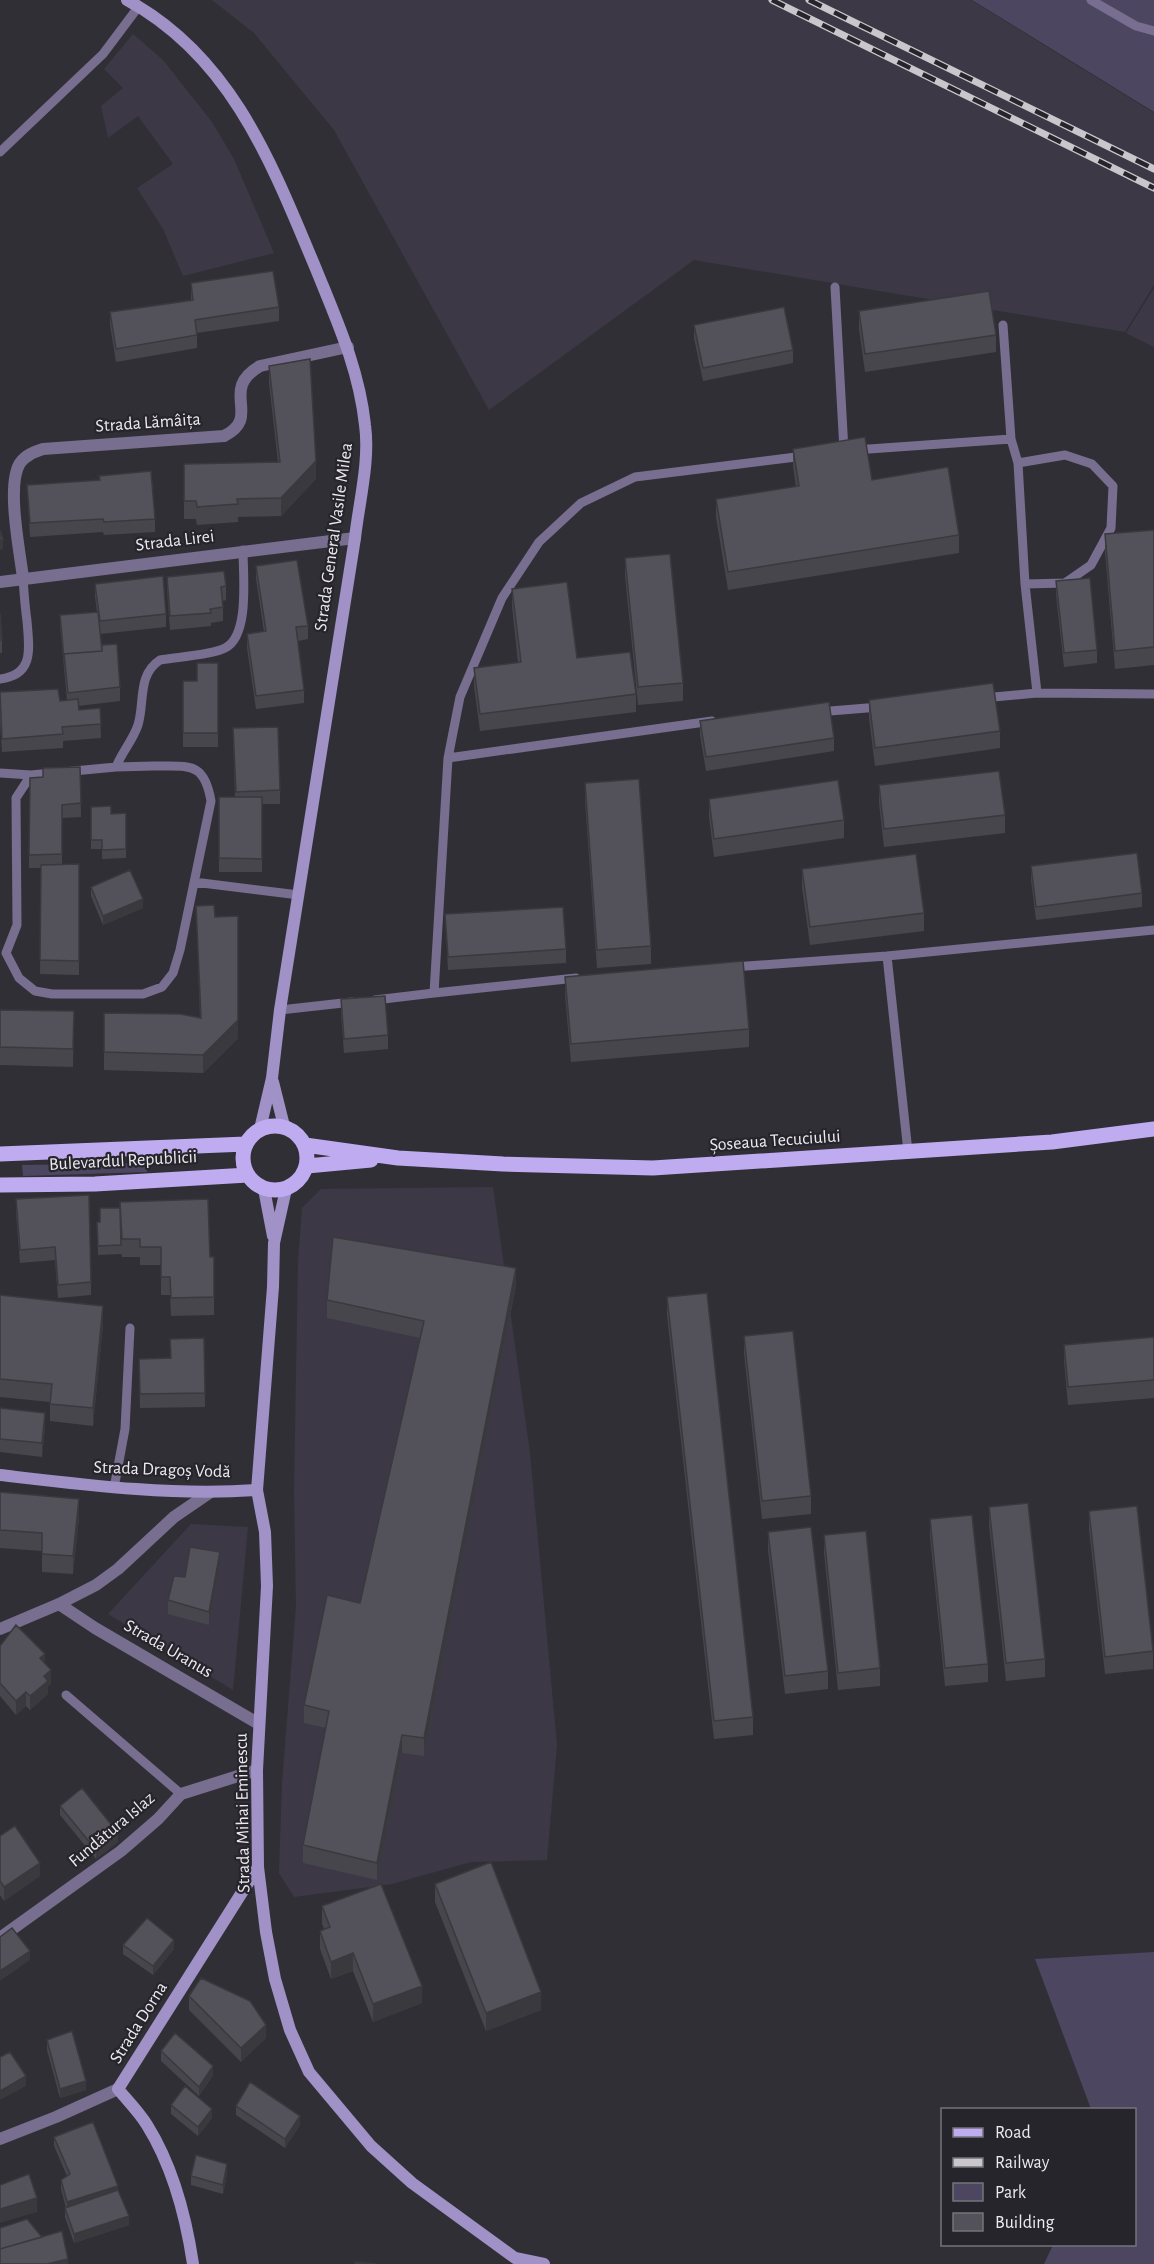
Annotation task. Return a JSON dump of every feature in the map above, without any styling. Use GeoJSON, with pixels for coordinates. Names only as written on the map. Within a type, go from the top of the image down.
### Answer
{"type":"FeatureCollection","features":[{"type":"Feature","properties":{"kind":"main road","name":"Strada General Vasile Milea"},"geometry":{"type":"LineString","coordinates":[[127,0],[139,6],[193,48],[231,94],[248,121],[290,207],[348,347],[356,372],[366,428],[355,538],[280,1011],[272,1078],[260,1129]]}},
{"type":"Feature","properties":{"kind":"main road","name":"Strada General Vasile Milea"},"geometry":{"type":"LineString","coordinates":[[272,1078],[284,1126]]}},
{"type":"Feature","properties":{"kind":"main road"},"geometry":{"type":"LineString","coordinates":[[284,1126],[299,1136],[305,1145],[308,1155],[307,1166],[303,1176],[286,1189],[275,1191],[264,1189],[248,1175],[243,1165],[246,1144],[260,1129],[284,1126]]}},
{"type":"Feature","properties":{"kind":"main road","name":"Șoseaua Tecuciului"},"geometry":{"type":"LineString","coordinates":[[305,1145],[398,1158],[503,1164],[653,1168],[1052,1142],[1154,1129]]}},
{"type":"Feature","properties":{"kind":"main road","name":"Bulevardul Republicii"},"geometry":{"type":"LineString","coordinates":[[0,1154],[246,1144]]}},
{"type":"Feature","properties":{"kind":"main road","name":"Șoseaua Tecuciului"},"geometry":{"type":"LineString","coordinates":[[307,1166],[398,1158]]}},
{"type":"Feature","properties":{"kind":"main road","name":"Bulevardul Republicii"},"geometry":{"type":"LineString","coordinates":[[0,1185],[95,1184],[248,1175]]}},
{"type":"Feature","properties":{"kind":"main road","name":"Strada Dragoș Vodă"},"geometry":{"type":"LineString","coordinates":[[264,1189],[274,1243]]}},
{"type":"Feature","properties":{"kind":"main road","name":"Strada Dragoș Vodă"},"geometry":{"type":"LineString","coordinates":[[0,1475],[114,1488],[209,1493],[257,1490],[273,1287],[274,1243],[286,1189]]}},
{"type":"Feature","properties":{"kind":"main road","name":"Strada Mihai Eminescu"},"geometry":{"type":"LineString","coordinates":[[257,1490],[266,1533],[267,1586],[257,1770],[258,1867],[275,1979],[290,2030],[309,2072],[351,2124],[387,2161],[513,2261],[544,2264]]}},
{"type":"Feature","properties":{"kind":"main road","name":"Strada Dorna"},"geometry":{"type":"LineString","coordinates":[[118,2089],[258,1867]]}},
{"type":"Feature","properties":{"kind":"main road"},"geometry":{"type":"LineString","coordinates":[[118,2089],[147,2124],[167,2167],[183,2217],[193,2264]]}},
{"type":"Feature","properties":{"kind":"street","name":"Strada Lămâița"},"geometry":{"type":"LineString","coordinates":[[22,578],[13,491],[20,463],[30,453],[43,449],[224,436],[236,430],[240,423],[242,382],[249,373],[260,366],[348,347]]}},
{"type":"Feature","properties":{"kind":"street","name":"Strada Lirei"},"geometry":{"type":"LineString","coordinates":[[0,582],[243,550],[355,538]]}},
{"type":"Feature","properties":{"kind":"street"},"geometry":{"type":"LineString","coordinates":[[0,1629],[59,1604],[96,1584],[118,1569],[174,1517],[209,1493]]}},
{"type":"Feature","properties":{"kind":"street","name":"Strada Uranus"},"geometry":{"type":"LineString","coordinates":[[59,1604],[95,1628],[259,1724]]}},
{"type":"Feature","properties":{"kind":"street","name":"Fundătura Islaz"},"geometry":{"type":"LineString","coordinates":[[0,1938],[121,1851],[158,1819],[181,1794],[257,1770]]}},
{"type":"Feature","properties":{"kind":"street","name":"Strada Dorna"},"geometry":{"type":"LineString","coordinates":[[0,2139],[118,2089]]}},
{"type":"Feature","properties":{"kind":"lane"},"geometry":{"type":"LineString","coordinates":[[1091,0],[1136,26],[1154,32]]}},
{"type":"Feature","properties":{"kind":"lane"},"geometry":{"type":"LineString","coordinates":[[0,152],[103,54],[139,6]]}},
{"type":"Feature","properties":{"kind":"lane"},"geometry":{"type":"LineString","coordinates":[[835,287],[844,451]]}},
{"type":"Feature","properties":{"kind":"lane"},"geometry":{"type":"LineString","coordinates":[[1003,325],[1011,439],[1018,463],[1025,584],[1037,693]]}},
{"type":"Feature","properties":{"kind":"lane"},"geometry":{"type":"LineString","coordinates":[[832,452],[1011,439]]}},
{"type":"Feature","properties":{"kind":"lane"},"geometry":{"type":"LineString","coordinates":[[434,993],[448,758],[460,697],[502,598],[539,542],[581,503],[635,477],[809,455]]}},
{"type":"Feature","properties":{"kind":"lane"},"geometry":{"type":"LineString","coordinates":[[1018,463],[1065,455],[1092,464],[1113,486],[1111,528],[1090,565],[1065,583],[1025,584]]}},
{"type":"Feature","properties":{"kind":"lane"},"geometry":{"type":"LineString","coordinates":[[116,767],[138,723],[146,676],[152,665],[160,660],[225,648],[236,639],[241,628],[243,550]]}},
{"type":"Feature","properties":{"kind":"lane"},"geometry":{"type":"LineString","coordinates":[[0,679],[18,674],[26,663],[30,650],[22,578]]}},
{"type":"Feature","properties":{"kind":"lane"},"geometry":{"type":"LineString","coordinates":[[978,699],[1037,693],[1154,694]]}},
{"type":"Feature","properties":{"kind":"lane"},"geometry":{"type":"LineString","coordinates":[[810,713],[894,706]]}},
{"type":"Feature","properties":{"kind":"lane"},"geometry":{"type":"LineString","coordinates":[[448,758],[691,723],[727,720]]}},
{"type":"Feature","properties":{"kind":"lane"},"geometry":{"type":"LineString","coordinates":[[0,772],[31,775],[116,767],[188,767],[200,772],[208,783],[211,801],[173,973],[162,987],[143,994],[52,994],[35,991],[19,978],[3,952],[17,925],[16,798],[31,775]]}},
{"type":"Feature","properties":{"kind":"lane"},"geometry":{"type":"LineString","coordinates":[[194,882],[299,895]]}},
{"type":"Feature","properties":{"kind":"lane"},"geometry":{"type":"LineString","coordinates":[[725,967],[887,956],[1154,930]]}},
{"type":"Feature","properties":{"kind":"lane"},"geometry":{"type":"LineString","coordinates":[[887,956],[908,1152]]}},
{"type":"Feature","properties":{"kind":"lane"},"geometry":{"type":"LineString","coordinates":[[280,1011],[586,977]]}},
{"type":"Feature","properties":{"kind":"lane"},"geometry":{"type":"LineString","coordinates":[[114,1488],[125,1429],[130,1328]]}},
{"type":"Feature","properties":{"kind":"lane"},"geometry":{"type":"LineString","coordinates":[[66,1695],[181,1794]]}},
{"type":"Feature","properties":{"kind":"shaded area"},"geometry":{"type":"Polygon","coordinates":[[[212,0],[971,0],[1154,113],[1154,285],[1125,332],[694,260],[489,410],[334,130],[254,33],[212,0]]]}},
{"type":"Feature","properties":{"kind":"shaded area"},"geometry":{"type":"Polygon","coordinates":[[[133,34],[163,60],[212,122],[234,159],[274,253],[183,276],[163,229],[137,188],[173,164],[138,116],[108,138],[101,106],[123,88],[104,69],[133,34]]]}},
{"type":"Feature","properties":{"kind":"shaded area"},"geometry":{"type":"Polygon","coordinates":[[[1154,288],[1154,347],[1126,333],[1154,288]]]}},
{"type":"Feature","properties":{"kind":"shaded area"},"geometry":{"type":"Polygon","coordinates":[[[493,1187],[530,1453],[557,1745],[547,1860],[471,1862],[392,1884],[294,1897],[279,1873],[282,1783],[296,1606],[294,1490],[298,1261],[302,1208],[321,1189],[493,1187]]]}},
{"type":"Feature","properties":{"kind":"shaded area"},"geometry":{"type":"Polygon","coordinates":[[[191,1524],[248,1527],[233,1690],[108,1614],[191,1524]]]}},
{"type":"Feature","properties":{"kind":"green space"},"geometry":{"type":"Polygon","coordinates":[[[972,0],[1154,0],[1154,112],[972,0]]]}},
{"type":"Feature","properties":{"kind":"green space"},"geometry":{"type":"Polygon","coordinates":[[[147,1163],[147,1172],[23,1176],[22,1165],[147,1163]]]}},
{"type":"Feature","properties":{"kind":"green space"},"geometry":{"type":"Polygon","coordinates":[[[1154,1952],[1154,2264],[1044,2264],[1053,2246],[1136,2246],[1136,2108],[1091,2108],[1035,1959],[1154,1952]]]}},
{"type":"Feature","properties":{"kind":"building"},"geometry":{"type":"Polygon","coordinates":[[[273,271],[279,307],[195,320],[197,335],[116,349],[110,312],[193,300],[191,283],[273,271]]]}},
{"type":"Feature","properties":{"kind":"building"},"geometry":{"type":"Polygon","coordinates":[[[989,291],[996,335],[865,354],[859,311],[989,291]]]}},
{"type":"Feature","properties":{"kind":"building"},"geometry":{"type":"Polygon","coordinates":[[[784,307],[793,350],[703,368],[694,325],[784,307]]]}},
{"type":"Feature","properties":{"kind":"building"},"geometry":{"type":"Polygon","coordinates":[[[310,359],[316,461],[281,498],[237,499],[238,504],[197,507],[196,501],[184,501],[184,464],[280,462],[269,366],[310,359]]]}},
{"type":"Feature","properties":{"kind":"building"},"geometry":{"type":"Polygon","coordinates":[[[865,437],[872,480],[948,467],[959,535],[728,572],[716,499],[799,486],[793,449],[865,437]]]}},
{"type":"Feature","properties":{"kind":"building"},"geometry":{"type":"Polygon","coordinates":[[[151,471],[155,519],[30,523],[27,485],[100,480],[99,476],[151,471]]]}},
{"type":"Feature","properties":{"kind":"building"},"geometry":{"type":"Polygon","coordinates":[[[1154,530],[1154,647],[1115,651],[1105,534],[1154,530]]]}},
{"type":"Feature","properties":{"kind":"building"},"geometry":{"type":"Polygon","coordinates":[[[670,554],[683,683],[638,687],[625,558],[670,554]]]}},
{"type":"Feature","properties":{"kind":"building"},"geometry":{"type":"Polygon","coordinates":[[[297,560],[308,626],[296,627],[304,690],[256,696],[247,634],[266,631],[256,566],[297,560]]]}},
{"type":"Feature","properties":{"kind":"building"},"geometry":{"type":"Polygon","coordinates":[[[224,571],[226,586],[221,587],[223,607],[210,609],[211,613],[170,616],[167,577],[224,571]]]}},
{"type":"Feature","properties":{"kind":"building"},"geometry":{"type":"Polygon","coordinates":[[[163,576],[166,614],[100,621],[95,584],[163,576]]]}},
{"type":"Feature","properties":{"kind":"building"},"geometry":{"type":"Polygon","coordinates":[[[1090,578],[1097,650],[1064,653],[1056,581],[1090,578]]]}},
{"type":"Feature","properties":{"kind":"building"},"geometry":{"type":"Polygon","coordinates":[[[567,582],[577,658],[630,652],[636,694],[480,714],[474,668],[521,662],[512,589],[567,582]]]}},
{"type":"Feature","properties":{"kind":"building"},"geometry":{"type":"Polygon","coordinates":[[[98,612],[102,651],[64,654],[64,659],[60,615],[98,612]]]}},
{"type":"Feature","properties":{"kind":"building"},"geometry":{"type":"Polygon","coordinates":[[[0,613],[2,640],[0,640],[0,613]]]}},
{"type":"Feature","properties":{"kind":"building"},"geometry":{"type":"Polygon","coordinates":[[[117,644],[120,687],[68,693],[64,654],[102,651],[102,645],[117,644]]]}},
{"type":"Feature","properties":{"kind":"building"},"geometry":{"type":"Polygon","coordinates":[[[197,663],[218,663],[218,733],[183,733],[183,681],[197,681],[197,663]]]}},
{"type":"Feature","properties":{"kind":"building"},"geometry":{"type":"Polygon","coordinates":[[[993,683],[1000,731],[875,748],[869,700],[993,683]]]}},
{"type":"Feature","properties":{"kind":"building"},"geometry":{"type":"Polygon","coordinates":[[[58,689],[60,701],[78,699],[79,710],[100,708],[101,724],[62,727],[63,734],[2,739],[0,692],[58,689]]]}},
{"type":"Feature","properties":{"kind":"building"},"geometry":{"type":"Polygon","coordinates":[[[829,702],[834,738],[706,757],[700,721],[829,702]]]}},
{"type":"Feature","properties":{"kind":"building"},"geometry":{"type":"Polygon","coordinates":[[[278,727],[280,790],[236,792],[233,728],[278,727]]]}},
{"type":"Feature","properties":{"kind":"building"},"geometry":{"type":"Polygon","coordinates":[[[80,767],[81,803],[62,805],[62,854],[29,855],[30,778],[43,777],[43,768],[80,767]]]}},
{"type":"Feature","properties":{"kind":"building"},"geometry":{"type":"Polygon","coordinates":[[[999,771],[1005,815],[884,829],[879,785],[999,771]]]}},
{"type":"Feature","properties":{"kind":"building"},"geometry":{"type":"Polygon","coordinates":[[[639,779],[651,946],[597,950],[585,783],[639,779]]]}},
{"type":"Feature","properties":{"kind":"building"},"geometry":{"type":"Polygon","coordinates":[[[838,780],[844,820],[714,839],[709,799],[838,780]]]}},
{"type":"Feature","properties":{"kind":"building"},"geometry":{"type":"Polygon","coordinates":[[[219,797],[262,797],[262,859],[219,858],[219,797]]]}},
{"type":"Feature","properties":{"kind":"building"},"geometry":{"type":"Polygon","coordinates":[[[111,806],[111,814],[126,813],[126,849],[102,850],[102,840],[91,840],[91,807],[111,806]]]}},
{"type":"Feature","properties":{"kind":"building"},"geometry":{"type":"Polygon","coordinates":[[[1137,853],[1142,893],[1036,907],[1031,866],[1137,853]]]}},
{"type":"Feature","properties":{"kind":"building"},"geometry":{"type":"Polygon","coordinates":[[[916,854],[924,913],[810,927],[802,869],[916,854]]]}},
{"type":"Feature","properties":{"kind":"building"},"geometry":{"type":"Polygon","coordinates":[[[79,864],[79,961],[40,960],[41,865],[79,864]]]}},
{"type":"Feature","properties":{"kind":"building"},"geometry":{"type":"Polygon","coordinates":[[[130,870],[143,899],[103,916],[91,887],[130,870]]]}},
{"type":"Feature","properties":{"kind":"building"},"geometry":{"type":"Polygon","coordinates":[[[214,905],[215,917],[238,916],[238,1020],[203,1055],[104,1052],[104,1013],[180,1014],[201,1018],[196,906],[214,905]]]}},
{"type":"Feature","properties":{"kind":"building"},"geometry":{"type":"Polygon","coordinates":[[[563,907],[566,949],[448,957],[445,914],[563,907]]]}},
{"type":"Feature","properties":{"kind":"building"},"geometry":{"type":"Polygon","coordinates":[[[743,961],[749,1029],[571,1044],[565,977],[743,961]]]}},
{"type":"Feature","properties":{"kind":"building"},"geometry":{"type":"Polygon","coordinates":[[[385,996],[388,1035],[344,1039],[341,999],[385,996]]]}},
{"type":"Feature","properties":{"kind":"building"},"geometry":{"type":"Polygon","coordinates":[[[0,1010],[74,1011],[73,1049],[0,1047],[0,1010]]]}},
{"type":"Feature","properties":{"kind":"building"},"geometry":{"type":"Polygon","coordinates":[[[89,1195],[91,1282],[58,1285],[55,1247],[20,1250],[16,1199],[89,1195]]]}},
{"type":"Feature","properties":{"kind":"building"},"geometry":{"type":"Polygon","coordinates":[[[208,1199],[210,1257],[214,1257],[214,1297],[171,1298],[170,1277],[161,1277],[161,1247],[140,1247],[140,1239],[122,1239],[120,1202],[208,1199]]]}},
{"type":"Feature","properties":{"kind":"building"},"geometry":{"type":"Polygon","coordinates":[[[100,1208],[120,1208],[121,1245],[98,1246],[97,1222],[100,1222],[100,1208]]]}},
{"type":"Feature","properties":{"kind":"building"},"geometry":{"type":"Polygon","coordinates":[[[333,1237],[516,1268],[424,1738],[402,1735],[377,1863],[303,1845],[329,1711],[304,1705],[327,1595],[360,1603],[424,1321],[327,1300],[333,1237]]]}},
{"type":"Feature","properties":{"kind":"building"},"geometry":{"type":"Polygon","coordinates":[[[707,1293],[753,1717],[714,1721],[667,1297],[707,1293]]]}},
{"type":"Feature","properties":{"kind":"building"},"geometry":{"type":"Polygon","coordinates":[[[0,1295],[103,1306],[93,1408],[50,1404],[52,1384],[0,1379],[0,1295]]]}},
{"type":"Feature","properties":{"kind":"building"},"geometry":{"type":"Polygon","coordinates":[[[793,1331],[811,1496],[762,1501],[744,1336],[793,1331]]]}},
{"type":"Feature","properties":{"kind":"building"},"geometry":{"type":"Polygon","coordinates":[[[1154,1337],[1154,1380],[1068,1387],[1064,1345],[1154,1337]]]}},
{"type":"Feature","properties":{"kind":"building"},"geometry":{"type":"Polygon","coordinates":[[[204,1338],[205,1393],[140,1394],[139,1359],[171,1358],[170,1339],[204,1338]]]}},
{"type":"Feature","properties":{"kind":"building"},"geometry":{"type":"Polygon","coordinates":[[[0,1408],[45,1413],[42,1443],[0,1439],[0,1408]]]}},
{"type":"Feature","properties":{"kind":"building"},"geometry":{"type":"Polygon","coordinates":[[[0,1492],[79,1499],[73,1556],[42,1554],[42,1533],[0,1530],[0,1492]]]}},
{"type":"Feature","properties":{"kind":"building"},"geometry":{"type":"Polygon","coordinates":[[[1028,1503],[1045,1659],[1006,1663],[989,1507],[1028,1503]]]}},
{"type":"Feature","properties":{"kind":"building"},"geometry":{"type":"Polygon","coordinates":[[[1137,1506],[1153,1651],[1105,1657],[1089,1511],[1137,1506]]]}},
{"type":"Feature","properties":{"kind":"building"},"geometry":{"type":"Polygon","coordinates":[[[972,1515],[988,1664],[945,1668],[930,1519],[972,1515]]]}},
{"type":"Feature","properties":{"kind":"building"},"geometry":{"type":"Polygon","coordinates":[[[811,1527],[828,1671],[785,1676],[768,1532],[811,1527]]]}},
{"type":"Feature","properties":{"kind":"building"},"geometry":{"type":"Polygon","coordinates":[[[866,1531],[880,1668],[838,1673],[824,1535],[866,1531]]]}},
{"type":"Feature","properties":{"kind":"building"},"geometry":{"type":"Polygon","coordinates":[[[190,1547],[220,1552],[209,1612],[168,1600],[174,1576],[185,1577],[190,1547]]]}},
{"type":"Feature","properties":{"kind":"building"},"geometry":{"type":"Polygon","coordinates":[[[16,1625],[45,1654],[40,1658],[51,1670],[44,1676],[48,1681],[30,1696],[26,1692],[16,1701],[0,1683],[0,1646],[16,1625]]]}},
{"type":"Feature","properties":{"kind":"building"},"geometry":{"type":"Polygon","coordinates":[[[82,1788],[118,1833],[96,1850],[60,1806],[82,1788]]]}},
{"type":"Feature","properties":{"kind":"building"},"geometry":{"type":"Polygon","coordinates":[[[15,1826],[40,1863],[4,1887],[0,1881],[0,1836],[15,1826]]]}},
{"type":"Feature","properties":{"kind":"building"},"geometry":{"type":"Polygon","coordinates":[[[491,1862],[541,1992],[486,2013],[435,1884],[491,1862]]]}},
{"type":"Feature","properties":{"kind":"building"},"geometry":{"type":"Polygon","coordinates":[[[381,1884],[422,1986],[373,2004],[353,1953],[331,1962],[320,1931],[330,1927],[322,1906],[381,1884]]]}},
{"type":"Feature","properties":{"kind":"building"},"geometry":{"type":"Polygon","coordinates":[[[147,1918],[174,1940],[153,1966],[123,1945],[147,1918]]]}},
{"type":"Feature","properties":{"kind":"building"},"geometry":{"type":"Polygon","coordinates":[[[12,1928],[30,1951],[0,1971],[0,1937],[12,1928]]]}},
{"type":"Feature","properties":{"kind":"building"},"geometry":{"type":"Polygon","coordinates":[[[201,1978],[250,2001],[266,2025],[241,2048],[189,1996],[201,1978]]]}},
{"type":"Feature","properties":{"kind":"building"},"geometry":{"type":"Polygon","coordinates":[[[72,2031],[86,2081],[60,2089],[47,2040],[72,2031]]]}},
{"type":"Feature","properties":{"kind":"building"},"geometry":{"type":"Polygon","coordinates":[[[175,2033],[213,2066],[199,2087],[161,2051],[175,2033]]]}},
{"type":"Feature","properties":{"kind":"building"},"geometry":{"type":"Polygon","coordinates":[[[10,2052],[26,2076],[0,2091],[0,2057],[10,2052]]]}},
{"type":"Feature","properties":{"kind":"building"},"geometry":{"type":"Polygon","coordinates":[[[250,2082],[300,2116],[285,2139],[236,2106],[250,2082]]]}},
{"type":"Feature","properties":{"kind":"building"},"geometry":{"type":"Polygon","coordinates":[[[185,2086],[212,2109],[198,2127],[171,2105],[185,2086]]]}},
{"type":"Feature","properties":{"kind":"building"},"geometry":{"type":"Polygon","coordinates":[[[93,2122],[118,2186],[67,2202],[61,2180],[70,2174],[54,2137],[93,2122]]]}},
{"type":"Feature","properties":{"kind":"building"},"geometry":{"type":"Polygon","coordinates":[[[196,2155],[227,2164],[223,2185],[191,2176],[196,2155]]]}},
{"type":"Feature","properties":{"kind":"building"},"geometry":{"type":"Polygon","coordinates":[[[29,2174],[37,2198],[0,2209],[0,2185],[29,2174]]]}},
{"type":"Feature","properties":{"kind":"building"},"geometry":{"type":"Polygon","coordinates":[[[118,2190],[129,2216],[74,2234],[65,2208],[118,2190]]]}},
{"type":"Feature","properties":{"kind":"building"},"geometry":{"type":"Polygon","coordinates":[[[27,2219],[42,2237],[0,2249],[0,2228],[27,2219]]]}},
{"type":"Feature","properties":{"kind":"building"},"geometry":{"type":"Polygon","coordinates":[[[62,2231],[68,2259],[47,2264],[0,2264],[0,2249],[62,2231]]]}},
{"type":"Feature","properties":{"kind":"railway"},"geometry":{"type":"LineString","coordinates":[[772,0],[1154,188]]}},
{"type":"Feature","properties":{"kind":"railway"},"geometry":{"type":"LineString","coordinates":[[809,0],[1154,169]]}}]}
